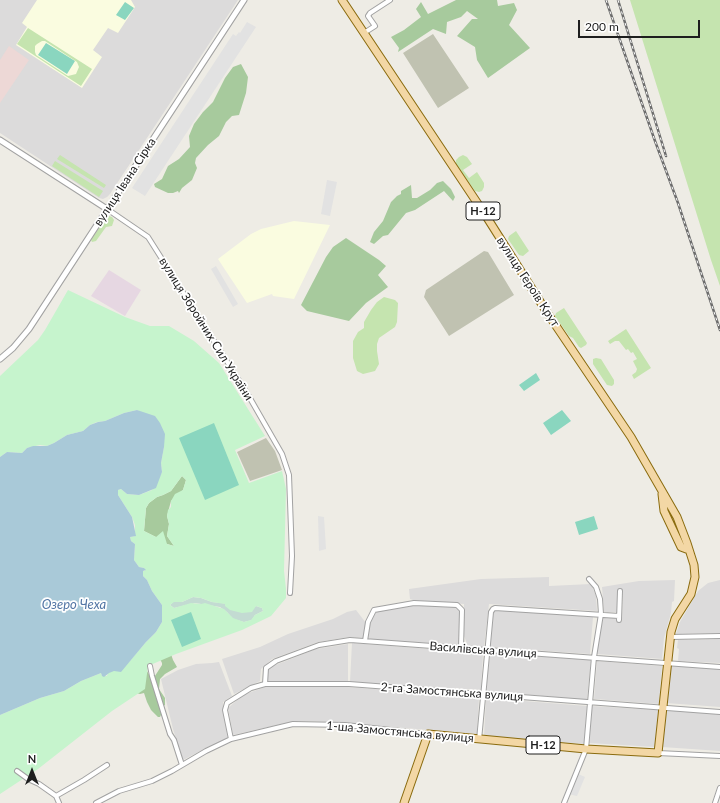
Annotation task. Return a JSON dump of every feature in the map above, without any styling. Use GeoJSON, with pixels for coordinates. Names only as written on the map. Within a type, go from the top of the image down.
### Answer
{"type":"FeatureCollection","features":[{"type":"Feature","properties":{"kind":"main road","name":"вулиця Героїв Крут"},"geometry":{"type":"LineString","coordinates":[[342,0],[482,210],[550,317],[622,423],[677,518],[688,543],[694,565],[695,577],[691,594],[675,619],[670,637]]}},
{"type":"Feature","properties":{"kind":"main road","name":"Н-12"},"geometry":{"type":"LineString","coordinates":[[658,753],[670,637]]}},
{"type":"Feature","properties":{"kind":"main road","name":"1-ша Замостянська вулиця"},"geometry":{"type":"LineString","coordinates":[[428,734],[586,749],[658,753]]}},
{"type":"Feature","properties":{"kind":"main road"},"geometry":{"type":"LineString","coordinates":[[404,803],[428,734]]}},
{"type":"Feature","properties":{"kind":"street","name":"вулиця Івана Сірка"},"geometry":{"type":"LineString","coordinates":[[0,359],[13,348],[28,329],[244,0]]}},
{"type":"Feature","properties":{"kind":"street"},"geometry":{"type":"LineString","coordinates":[[364,33],[375,26],[368,16],[370,13],[390,0]]}},
{"type":"Feature","properties":{"kind":"street","name":"вулиця Збройних Сил України"},"geometry":{"type":"LineString","coordinates":[[0,140],[148,237],[247,393],[282,454],[289,474],[292,556],[290,593]]}},
{"type":"Feature","properties":{"kind":"street"},"geometry":{"type":"LineString","coordinates":[[564,803],[586,749],[594,657],[601,614],[600,600],[596,587],[589,579]]}},
{"type":"Feature","properties":{"kind":"street"},"geometry":{"type":"LineString","coordinates":[[479,740],[482,694],[491,612],[495,608],[601,614],[619,618],[620,591]]}},
{"type":"Feature","properties":{"kind":"street"},"geometry":{"type":"LineString","coordinates":[[365,641],[368,622],[374,610],[414,603],[457,605],[462,610],[461,649]]}},
{"type":"Feature","properties":{"kind":"street"},"geometry":{"type":"LineString","coordinates":[[670,637],[720,636]]}},
{"type":"Feature","properties":{"kind":"street","name":"Василівська вулиця"},"geometry":{"type":"LineString","coordinates":[[265,684],[266,668],[276,662],[318,645],[350,640],[720,667]]}},
{"type":"Feature","properties":{"kind":"street"},"geometry":{"type":"LineString","coordinates":[[150,666],[166,722],[170,734],[174,740],[182,765]]}},
{"type":"Feature","properties":{"kind":"street","name":"2-га Замостянська вулиця"},"geometry":{"type":"LineString","coordinates":[[231,739],[225,710],[227,703],[251,688],[265,684],[349,684],[720,712]]}},
{"type":"Feature","properties":{"kind":"street","name":"1-ша Замостянська вулиця"},"geometry":{"type":"LineString","coordinates":[[96,803],[119,791],[152,781],[231,739],[293,724],[345,725],[428,734]]}},
{"type":"Feature","properties":{"kind":"street","name":"1-ша Замостянська вулиця"},"geometry":{"type":"LineString","coordinates":[[658,753],[720,756]]}},
{"type":"Feature","properties":{"kind":"street"},"geometry":{"type":"LineString","coordinates":[[56,796],[107,766]]}},
{"type":"Feature","properties":{"kind":"street"},"geometry":{"type":"LineString","coordinates":[[17,771],[56,796],[59,803]]}},
{"type":"Feature","properties":{"kind":"street"},"geometry":{"type":"LineString","coordinates":[[715,803],[720,788]]}},
{"type":"Feature","properties":{"kind":"shaded area"},"geometry":{"type":"Polygon","coordinates":[[[0,0],[238,0],[110,194],[103,199],[99,198],[0,133],[0,0]]]}},
{"type":"Feature","properties":{"kind":"shaded area"},"geometry":{"type":"Polygon","coordinates":[[[37,0],[131,0],[135,7],[118,33],[108,28],[93,50],[102,57],[82,88],[16,45],[27,27],[22,23],[37,0]]]}},
{"type":"Feature","properties":{"kind":"shaded area"},"geometry":{"type":"Polygon","coordinates":[[[247,22],[256,27],[145,196],[132,188],[233,34],[236,36],[239,32],[240,33],[247,22]]]}},
{"type":"Feature","properties":{"kind":"shaded area"},"geometry":{"type":"Polygon","coordinates":[[[433,34],[469,88],[438,108],[403,53],[433,34]]]}},
{"type":"Feature","properties":{"kind":"shaded area"},"geometry":{"type":"Polygon","coordinates":[[[9,46],[29,60],[0,103],[0,60],[9,46]]]}},
{"type":"Feature","properties":{"kind":"shaded area"},"geometry":{"type":"Polygon","coordinates":[[[327,180],[337,182],[330,216],[321,214],[327,180]]]}},
{"type":"Feature","properties":{"kind":"shaded area"},"geometry":{"type":"Polygon","coordinates":[[[294,221],[330,225],[294,299],[273,296],[272,294],[247,303],[218,259],[251,234],[261,229],[294,221]]]}},
{"type":"Feature","properties":{"kind":"shaded area"},"geometry":{"type":"Polygon","coordinates":[[[484,251],[488,252],[514,295],[449,336],[424,297],[426,290],[484,251]]]}},
{"type":"Feature","properties":{"kind":"shaded area"},"geometry":{"type":"Polygon","coordinates":[[[216,266],[238,304],[233,307],[211,269],[216,266]]]}},
{"type":"Feature","properties":{"kind":"shaded area"},"geometry":{"type":"Polygon","coordinates":[[[109,270],[141,290],[125,316],[91,296],[109,270]]]}},
{"type":"Feature","properties":{"kind":"shaded area"},"geometry":{"type":"Polygon","coordinates":[[[266,438],[275,451],[282,470],[250,481],[237,452],[266,438]]]}},
{"type":"Feature","properties":{"kind":"shaded area"},"geometry":{"type":"Polygon","coordinates":[[[318,516],[324,517],[326,549],[319,551],[318,516]]]}},
{"type":"Feature","properties":{"kind":"shaded area"},"geometry":{"type":"Polygon","coordinates":[[[549,577],[549,586],[591,584],[596,596],[597,611],[489,604],[484,647],[468,646],[464,636],[464,604],[416,601],[410,599],[409,589],[481,579],[549,577]]]}},
{"type":"Feature","properties":{"kind":"shaded area"},"geometry":{"type":"Polygon","coordinates":[[[675,580],[674,601],[672,602],[671,613],[664,638],[662,659],[597,654],[599,636],[604,616],[616,617],[616,622],[622,622],[623,590],[619,590],[618,612],[604,612],[602,587],[639,581],[675,580]]]}},
{"type":"Feature","properties":{"kind":"shaded area"},"geometry":{"type":"Polygon","coordinates":[[[720,580],[720,633],[676,634],[680,622],[698,591],[708,583],[720,580]]]}},
{"type":"Feature","properties":{"kind":"shaded area"},"geometry":{"type":"Polygon","coordinates":[[[193,597],[222,603],[225,604],[225,606],[256,606],[262,608],[263,611],[255,615],[252,620],[244,622],[233,619],[220,607],[195,603],[174,608],[170,605],[173,602],[182,602],[193,597]]]}},
{"type":"Feature","properties":{"kind":"shaded area"},"geometry":{"type":"Polygon","coordinates":[[[414,605],[457,607],[460,611],[459,645],[367,639],[372,616],[377,611],[414,605]]]}},
{"type":"Feature","properties":{"kind":"shaded area"},"geometry":{"type":"Polygon","coordinates":[[[356,610],[366,623],[364,638],[349,637],[318,642],[272,659],[261,669],[260,681],[234,694],[222,659],[260,647],[288,634],[356,610]]]}},
{"type":"Feature","properties":{"kind":"shaded area"},"geometry":{"type":"Polygon","coordinates":[[[493,611],[593,617],[590,654],[490,647],[493,611]]]}},
{"type":"Feature","properties":{"kind":"shaded area"},"geometry":{"type":"Polygon","coordinates":[[[720,639],[720,663],[678,661],[678,640],[720,639]]]}},
{"type":"Feature","properties":{"kind":"shaded area"},"geometry":{"type":"Polygon","coordinates":[[[352,643],[483,653],[481,690],[350,682],[352,643]]]}},
{"type":"Feature","properties":{"kind":"shaded area"},"geometry":{"type":"Polygon","coordinates":[[[348,644],[348,682],[268,682],[268,668],[316,649],[348,644]]]}},
{"type":"Feature","properties":{"kind":"shaded area"},"geometry":{"type":"Polygon","coordinates":[[[490,653],[591,660],[587,700],[486,691],[490,653]]]}},
{"type":"Feature","properties":{"kind":"shaded area"},"geometry":{"type":"Polygon","coordinates":[[[597,661],[662,666],[659,704],[594,699],[597,661]]]}},
{"type":"Feature","properties":{"kind":"shaded area"},"geometry":{"type":"Polygon","coordinates":[[[219,662],[232,696],[223,702],[223,711],[229,738],[183,760],[173,729],[161,679],[178,670],[196,664],[219,662]]]}},
{"type":"Feature","properties":{"kind":"shaded area"},"geometry":{"type":"Polygon","coordinates":[[[670,666],[720,669],[720,707],[666,703],[670,666]]]}},
{"type":"Feature","properties":{"kind":"shaded area"},"geometry":{"type":"Polygon","coordinates":[[[265,687],[348,687],[479,697],[477,734],[332,722],[295,721],[233,735],[228,708],[243,695],[265,687]]]}},
{"type":"Feature","properties":{"kind":"shaded area"},"geometry":{"type":"Polygon","coordinates":[[[486,698],[587,706],[584,744],[484,736],[486,698]]]}},
{"type":"Feature","properties":{"kind":"shaded area"},"geometry":{"type":"Polygon","coordinates":[[[592,706],[658,710],[655,747],[589,743],[592,706]]]}},
{"type":"Feature","properties":{"kind":"shaded area"},"geometry":{"type":"Polygon","coordinates":[[[665,710],[720,714],[720,751],[662,747],[665,710]]]}},
{"type":"Feature","properties":{"kind":"shaded area"},"geometry":{"type":"Polygon","coordinates":[[[576,773],[585,777],[577,796],[568,794],[576,773]]]}},
{"type":"Feature","properties":{"kind":"green space"},"geometry":{"type":"Polygon","coordinates":[[[456,0],[497,0],[498,6],[514,3],[517,10],[509,25],[530,48],[488,78],[477,60],[475,47],[457,36],[472,19],[478,19],[467,11],[461,17],[447,22],[446,34],[433,29],[398,52],[399,48],[391,37],[404,30],[421,17],[416,9],[421,2],[428,14],[456,0]]]}},
{"type":"Feature","properties":{"kind":"green space"},"geometry":{"type":"Polygon","coordinates":[[[630,0],[720,0],[720,286],[711,260],[630,0]]]}},
{"type":"Feature","properties":{"kind":"green space"},"geometry":{"type":"Polygon","coordinates":[[[125,2],[134,8],[125,20],[116,15],[125,2]]]}},
{"type":"Feature","properties":{"kind":"green space"},"geometry":{"type":"Polygon","coordinates":[[[28,28],[92,69],[81,86],[17,44],[28,28]],[[42,41],[35,46],[36,55],[68,76],[76,74],[79,67],[77,62],[45,41],[42,41]]]}},
{"type":"Feature","properties":{"kind":"green space"},"geometry":{"type":"Polygon","coordinates":[[[46,43],[75,61],[67,74],[38,55],[46,43]]]}},
{"type":"Feature","properties":{"kind":"green space"},"geometry":{"type":"Polygon","coordinates":[[[241,64],[248,77],[246,93],[239,115],[232,116],[226,122],[219,136],[196,158],[195,163],[197,168],[192,180],[182,188],[179,193],[178,191],[168,193],[155,187],[154,184],[162,179],[168,166],[179,159],[190,147],[189,136],[194,124],[213,102],[225,78],[233,67],[241,64]]]}},
{"type":"Feature","properties":{"kind":"green space"},"geometry":{"type":"Polygon","coordinates":[[[60,155],[106,185],[104,188],[57,159],[60,155]]]}},
{"type":"Feature","properties":{"kind":"green space"},"geometry":{"type":"Polygon","coordinates":[[[463,155],[467,157],[472,164],[463,170],[469,178],[477,172],[484,183],[482,191],[475,191],[456,164],[456,160],[463,155]]]}},
{"type":"Feature","properties":{"kind":"green space"},"geometry":{"type":"Polygon","coordinates":[[[55,161],[103,191],[99,197],[52,166],[55,161]]]}},
{"type":"Feature","properties":{"kind":"green space"},"geometry":{"type":"Polygon","coordinates":[[[443,181],[451,189],[455,197],[453,201],[444,191],[415,210],[406,213],[388,235],[383,236],[374,244],[370,242],[374,232],[383,221],[391,202],[401,194],[401,191],[411,185],[412,198],[417,198],[430,190],[437,183],[443,181]]]}},
{"type":"Feature","properties":{"kind":"green space"},"geometry":{"type":"Polygon","coordinates":[[[109,216],[114,220],[112,226],[106,227],[96,241],[92,242],[91,240],[109,216]]]}},
{"type":"Feature","properties":{"kind":"green space"},"geometry":{"type":"Polygon","coordinates":[[[516,231],[529,251],[523,256],[519,255],[508,239],[509,236],[516,231]]]}},
{"type":"Feature","properties":{"kind":"green space"},"geometry":{"type":"Polygon","coordinates":[[[346,238],[386,266],[378,275],[388,287],[366,303],[349,321],[307,311],[301,305],[326,257],[333,247],[346,238]]]}},
{"type":"Feature","properties":{"kind":"green space"},"geometry":{"type":"Polygon","coordinates":[[[68,290],[125,317],[150,326],[169,326],[194,341],[219,363],[265,436],[235,450],[249,483],[282,471],[286,489],[284,571],[286,598],[271,616],[242,630],[148,666],[145,689],[112,711],[38,769],[0,794],[0,715],[40,698],[64,691],[81,681],[101,673],[102,676],[107,676],[108,673],[129,662],[156,632],[162,622],[162,605],[143,576],[143,571],[145,571],[144,568],[139,567],[134,560],[135,544],[131,541],[130,537],[135,536],[135,525],[132,517],[118,495],[118,490],[121,489],[127,494],[139,495],[152,490],[162,472],[161,463],[164,447],[145,414],[137,410],[124,413],[105,421],[90,425],[83,431],[67,435],[47,446],[40,445],[27,448],[22,453],[7,452],[0,457],[0,376],[38,340],[68,290]],[[182,476],[171,491],[157,497],[149,503],[146,508],[144,531],[156,537],[163,531],[167,544],[174,546],[167,536],[169,524],[167,516],[168,510],[171,507],[171,501],[175,494],[183,490],[186,480],[182,476]],[[193,597],[182,602],[174,602],[170,605],[174,608],[191,603],[205,603],[224,609],[233,618],[244,622],[251,620],[255,615],[263,611],[262,608],[256,606],[252,612],[242,613],[230,610],[225,606],[225,604],[193,597]]]}},
{"type":"Feature","properties":{"kind":"green space"},"geometry":{"type":"Polygon","coordinates":[[[384,297],[395,300],[398,303],[397,322],[395,327],[379,338],[377,351],[379,364],[375,371],[363,374],[357,371],[353,358],[353,341],[358,332],[364,328],[364,322],[371,310],[377,302],[384,297]]]}},
{"type":"Feature","properties":{"kind":"green space"},"geometry":{"type":"Polygon","coordinates":[[[564,308],[587,343],[581,348],[573,338],[569,336],[555,316],[556,313],[564,308]]]}},
{"type":"Feature","properties":{"kind":"green space"},"geometry":{"type":"Polygon","coordinates":[[[626,329],[651,368],[634,379],[632,375],[637,369],[633,361],[637,359],[633,352],[631,353],[628,349],[626,350],[619,341],[615,341],[610,344],[608,341],[626,329]]]}},
{"type":"Feature","properties":{"kind":"green space"},"geometry":{"type":"Polygon","coordinates":[[[593,359],[601,359],[614,380],[614,384],[612,386],[607,385],[593,364],[593,359]]]}},
{"type":"Feature","properties":{"kind":"green space"},"geometry":{"type":"Polygon","coordinates":[[[536,373],[540,380],[524,391],[519,385],[536,373]]]}},
{"type":"Feature","properties":{"kind":"green space"},"geometry":{"type":"Polygon","coordinates":[[[562,410],[571,421],[551,435],[543,423],[562,410]]]}},
{"type":"Feature","properties":{"kind":"green space"},"geometry":{"type":"Polygon","coordinates":[[[214,423],[239,485],[205,500],[179,438],[214,423]]]}},
{"type":"Feature","properties":{"kind":"green space"},"geometry":{"type":"Polygon","coordinates":[[[182,476],[186,480],[183,490],[171,501],[167,516],[169,524],[167,536],[174,546],[167,544],[144,531],[146,508],[149,503],[157,497],[171,491],[182,476]]]}},
{"type":"Feature","properties":{"kind":"green space"},"geometry":{"type":"Polygon","coordinates":[[[594,516],[598,529],[579,535],[575,522],[594,516]]]}},
{"type":"Feature","properties":{"kind":"green space"},"geometry":{"type":"Polygon","coordinates":[[[191,612],[201,639],[182,647],[171,620],[191,612]]]}},
{"type":"Feature","properties":{"kind":"green space"},"geometry":{"type":"Polygon","coordinates":[[[171,654],[177,667],[165,674],[160,679],[159,689],[165,698],[165,705],[162,707],[160,717],[158,717],[151,710],[144,693],[136,693],[147,671],[153,679],[162,665],[160,659],[171,654]]]}},
{"type":"Feature","properties":{"kind":"water","name":"Озеро Чеха"},"geometry":{"type":"Polygon","coordinates":[[[137,410],[155,416],[165,434],[161,463],[162,472],[156,488],[139,495],[127,494],[121,489],[118,490],[118,495],[132,517],[136,536],[130,537],[131,541],[135,544],[134,560],[139,567],[146,570],[143,571],[143,576],[162,605],[162,622],[156,632],[121,672],[114,671],[104,677],[101,673],[81,681],[64,691],[40,698],[0,715],[0,457],[7,452],[22,453],[27,448],[33,446],[47,446],[67,435],[83,431],[90,425],[137,410]]]}},
{"type":"Feature","properties":{"kind":"railway"},"geometry":{"type":"LineString","coordinates":[[606,0],[678,203],[720,330]]}},
{"type":"Feature","properties":{"kind":"railway"},"geometry":{"type":"LineString","coordinates":[[618,0],[666,156]]}}]}
